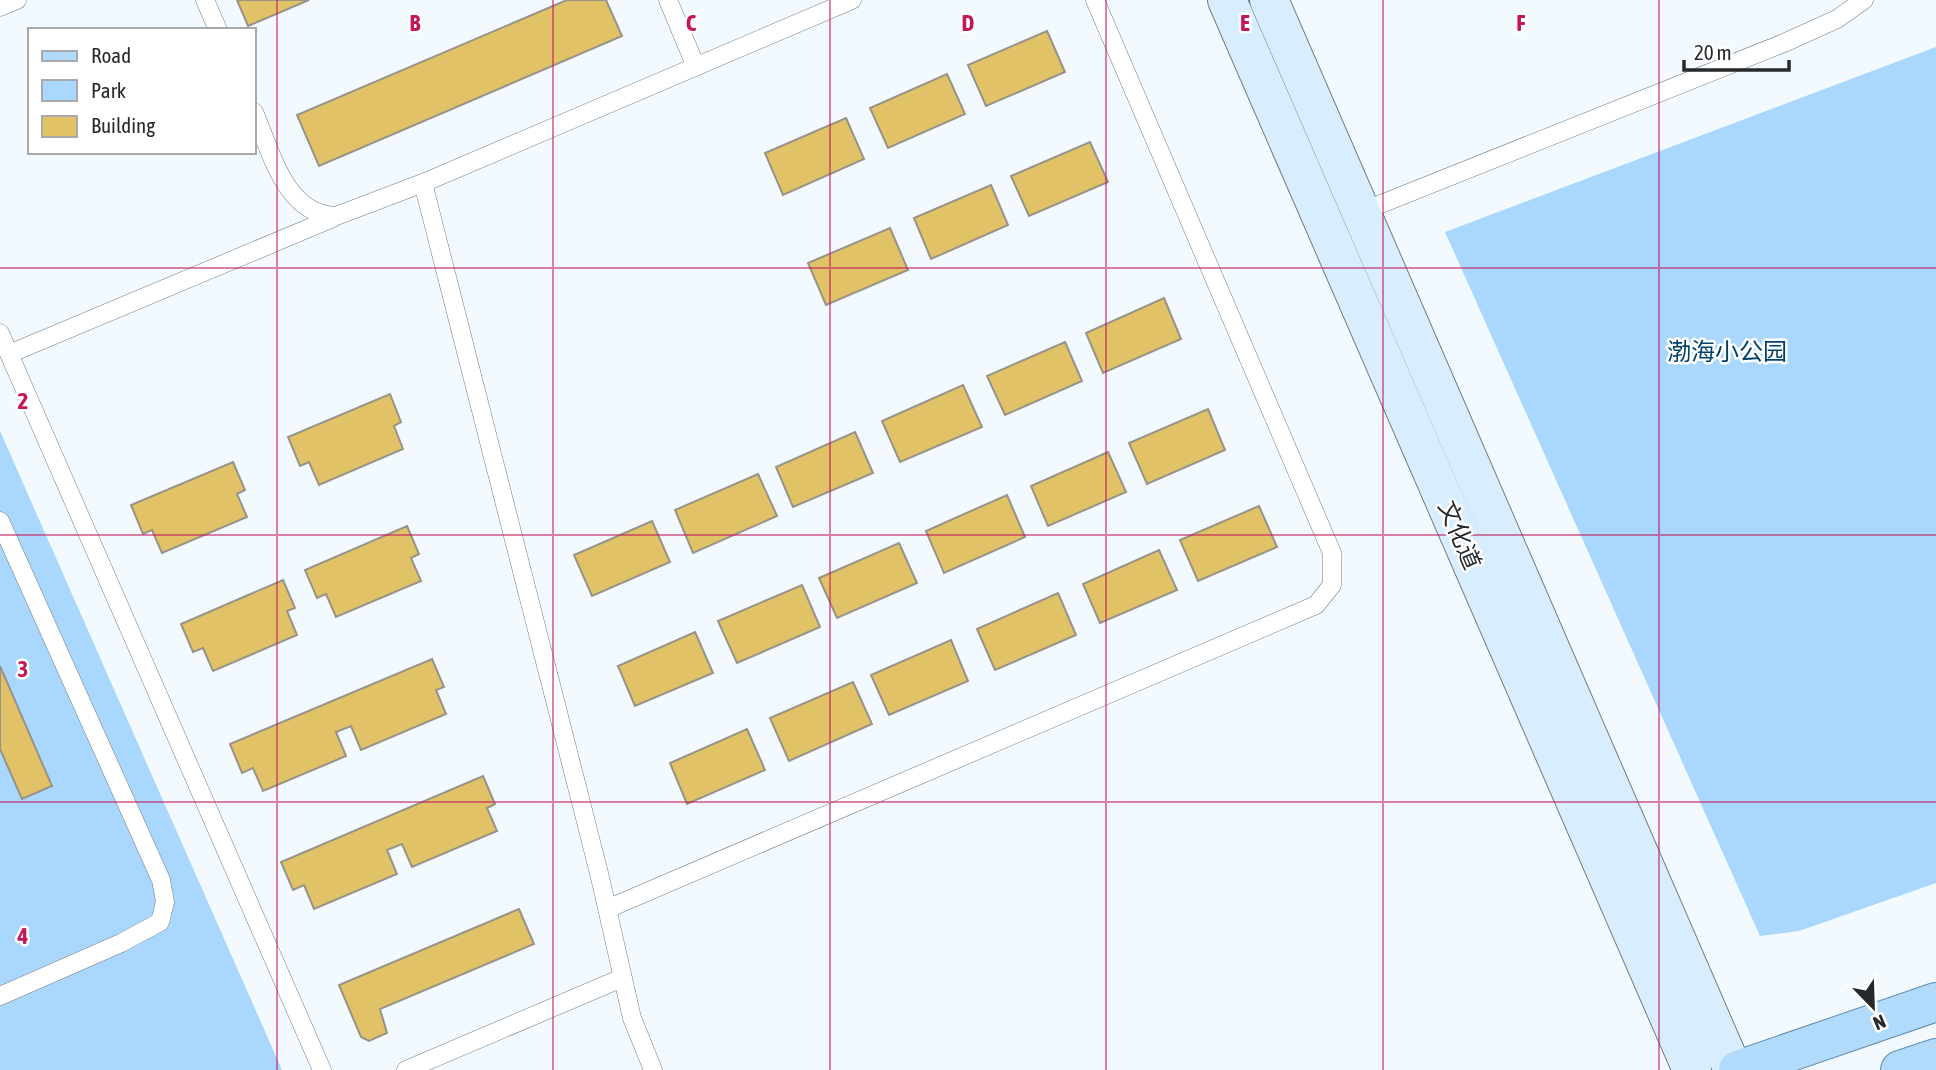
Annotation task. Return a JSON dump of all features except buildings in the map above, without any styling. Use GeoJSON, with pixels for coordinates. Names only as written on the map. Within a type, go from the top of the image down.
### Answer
{"type":"FeatureCollection","features":[{"type":"Feature","properties":{"kind":"main road","name":"文化道"},"geometry":{"type":"LineString","coordinates":[[1227,0],[1692,1070]]}},
{"type":"Feature","properties":{"kind":"main road","name":"文化道"},"geometry":{"type":"LineString","coordinates":[[1269,0],[1736,1070]]}},
{"type":"Feature","properties":{"kind":"main road"},"geometry":{"type":"LineString","coordinates":[[1736,1070],[1936,1002]]}},
{"type":"Feature","properties":{"kind":"main road"},"geometry":{"type":"LineString","coordinates":[[1900,1070],[1936,1058]]}},
{"type":"Feature","properties":{"kind":"lane"},"geometry":{"type":"LineString","coordinates":[[0,7],[17,0]]}},
{"type":"Feature","properties":{"kind":"lane"},"geometry":{"type":"LineString","coordinates":[[205,0],[217,28]]}},
{"type":"Feature","properties":{"kind":"lane"},"geometry":{"type":"LineString","coordinates":[[668,0],[696,67]]}},
{"type":"Feature","properties":{"kind":"lane"},"geometry":{"type":"LineString","coordinates":[[9,354],[336,216],[423,183],[852,0]]}},
{"type":"Feature","properties":{"kind":"lane"},"geometry":{"type":"LineString","coordinates":[[607,909],[1316,605],[1332,585],[1332,553],[1095,0]]}},
{"type":"Feature","properties":{"kind":"lane"},"geometry":{"type":"LineString","coordinates":[[1361,212],[1784,43],[1838,19],[1864,0]]}},
{"type":"Feature","properties":{"kind":"lane"},"geometry":{"type":"LineString","coordinates":[[256,117],[286,187],[307,210],[320,216],[336,216]]}},
{"type":"Feature","properties":{"kind":"lane"},"geometry":{"type":"LineString","coordinates":[[423,183],[607,909],[632,1018],[653,1070]]}},
{"type":"Feature","properties":{"kind":"lane"},"geometry":{"type":"LineString","coordinates":[[0,333],[322,1070]]}},
{"type":"Feature","properties":{"kind":"lane"},"geometry":{"type":"LineString","coordinates":[[0,521],[161,880],[165,902],[160,922],[121,943],[0,996]]}},
{"type":"Feature","properties":{"kind":"lane"},"geometry":{"type":"LineString","coordinates":[[406,1070],[622,978]]}},
{"type":"Feature","properties":{"kind":"green space","name":"渤海小公园"},"geometry":{"type":"Polygon","coordinates":[[[1936,47],[1936,883],[1799,931],[1760,936],[1445,232],[1936,47]]]}},
{"type":"Feature","properties":{"kind":"green space"},"geometry":{"type":"Polygon","coordinates":[[[0,431],[282,1070],[0,1070],[0,431]]]}}]}
